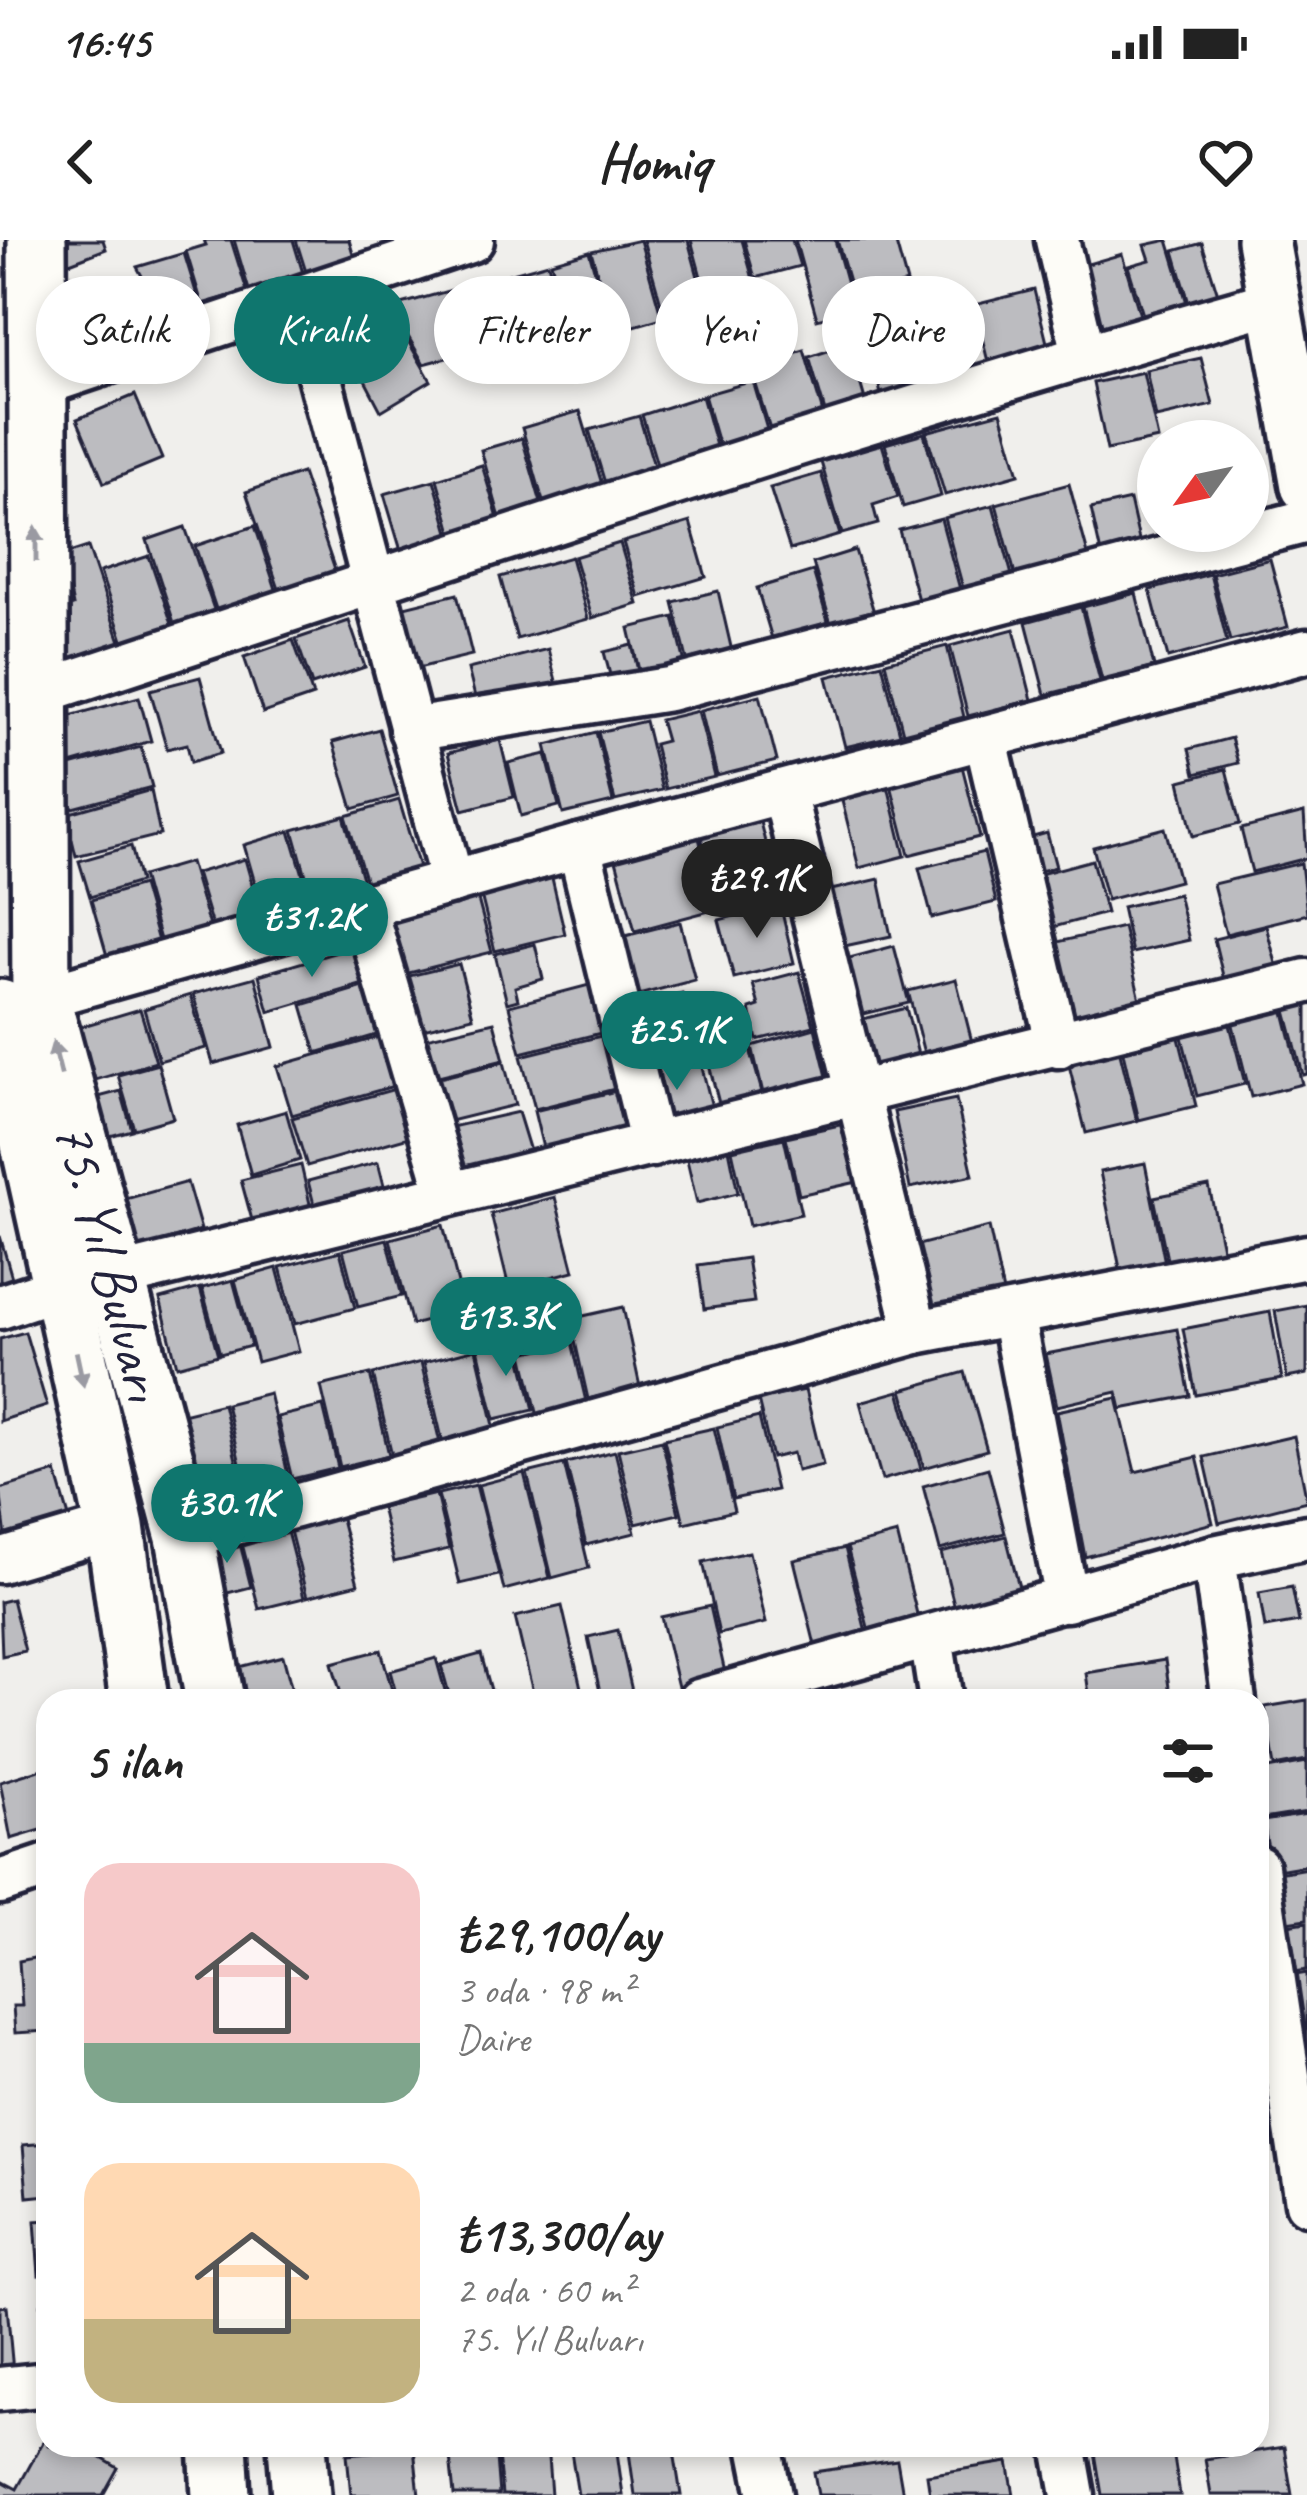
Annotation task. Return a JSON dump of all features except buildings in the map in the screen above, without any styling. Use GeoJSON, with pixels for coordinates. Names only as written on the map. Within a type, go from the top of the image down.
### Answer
{"type":"FeatureCollection","features":[{"type":"Feature","properties":{"kind":"main road","name":"75. Yıl Bulvarı"},"geometry":{"type":"LineString","coordinates":[[10,1006],[36,694],[37,240]]}},
{"type":"Feature","properties":{"kind":"main road","name":"75. Yıl Bulvarı"},"geometry":{"type":"LineString","coordinates":[[0,822],[10,1006],[88,1282],[184,1537],[213,1689]]}},
{"type":"Feature","properties":{"kind":"main road","name":"75. Yıl Bulvarı"},"geometry":{"type":"LineString","coordinates":[[88,1282],[137,1689]]}},
{"type":"Feature","properties":{"kind":"main road"},"geometry":{"type":"LineString","coordinates":[[219,2457],[221,2495]]}},
{"type":"Feature","properties":{"kind":"main road"},"geometry":{"type":"LineString","coordinates":[[298,2457],[301,2495]]}},
{"type":"Feature","properties":{"kind":"street"},"geometry":{"type":"LineString","coordinates":[[366,276],[472,240]]}},
{"type":"Feature","properties":{"kind":"street"},"geometry":{"type":"LineString","coordinates":[[1057,240],[1084,354]]}},
{"type":"Feature","properties":{"kind":"street"},"geometry":{"type":"LineString","coordinates":[[1264,240],[1307,486]]}},
{"type":"Feature","properties":{"kind":"street"},"geometry":{"type":"LineString","coordinates":[[36,694],[1084,354],[1272,302]]}},
{"type":"Feature","properties":{"kind":"street"},"geometry":{"type":"LineString","coordinates":[[36,386],[234,321]]}},
{"type":"Feature","properties":{"kind":"street"},"geometry":{"type":"LineString","coordinates":[[322,384],[452,882]]}},
{"type":"Feature","properties":{"kind":"street"},"geometry":{"type":"LineString","coordinates":[[411,730],[669,689],[1307,520]]}},
{"type":"Feature","properties":{"kind":"street"},"geometry":{"type":"LineString","coordinates":[[10,1006],[579,846],[1307,651]]}},
{"type":"Feature","properties":{"kind":"street"},"geometry":{"type":"LineString","coordinates":[[986,740],[1058,1046]]}},
{"type":"Feature","properties":{"kind":"street"},"geometry":{"type":"LineString","coordinates":[[784,792],[916,1332]]}},
{"type":"Feature","properties":{"kind":"street"},"geometry":{"type":"LineString","coordinates":[[579,846],[652,1144]]}},
{"type":"Feature","properties":{"kind":"street"},"geometry":{"type":"LineString","coordinates":[[364,907],[448,1192]]}},
{"type":"Feature","properties":{"kind":"street"},"geometry":{"type":"LineString","coordinates":[[0,1307],[448,1192],[859,1096],[1307,980]]}},
{"type":"Feature","properties":{"kind":"street"},"geometry":{"type":"LineString","coordinates":[[184,1537],[916,1332],[1307,1257]]}},
{"type":"Feature","properties":{"kind":"street"},"geometry":{"type":"LineString","coordinates":[[1012,1314],[1067,1600]]}},
{"type":"Feature","properties":{"kind":"street"},"geometry":{"type":"LineString","coordinates":[[0,1561],[115,1528]]}},
{"type":"Feature","properties":{"kind":"street"},"geometry":{"type":"LineString","coordinates":[[743,1689],[1214,1557],[1307,1537]]}},
{"type":"Feature","properties":{"kind":"street"},"geometry":{"type":"LineString","coordinates":[[1214,1557],[1232,1689]]}},
{"type":"Feature","properties":{"kind":"street"},"geometry":{"type":"LineString","coordinates":[[931,1637],[939,1689]]}},
{"type":"Feature","properties":{"kind":"street"},"geometry":{"type":"LineString","coordinates":[[0,1882],[36,1870]]}},
{"type":"Feature","properties":{"kind":"street"},"geometry":{"type":"LineString","coordinates":[[1269,1962],[1307,2203]]}},
{"type":"Feature","properties":{"kind":"street"},"geometry":{"type":"LineString","coordinates":[[0,2389],[36,2385]]}},
{"type":"Feature","properties":{"kind":"street"},"geometry":{"type":"LineString","coordinates":[[762,2457],[770,2495]]}},
{"type":"Feature","properties":{"kind":"street"},"geometry":{"type":"LineString","coordinates":[[1066,2457],[1073,2495]]}}]}
